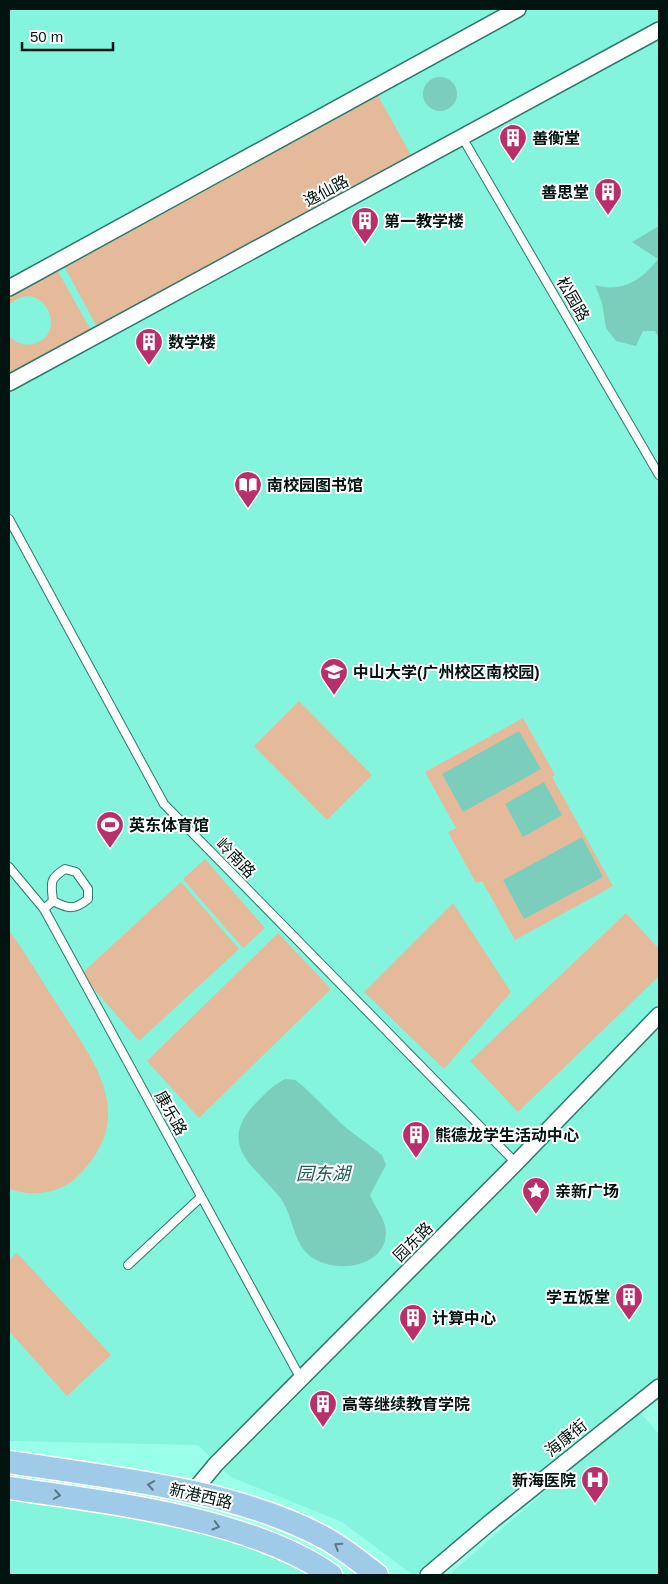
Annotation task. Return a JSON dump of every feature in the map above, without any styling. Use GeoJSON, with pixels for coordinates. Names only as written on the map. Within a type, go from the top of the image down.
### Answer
{"type":"FeatureCollection","features":[{"type":"Feature","properties":{"kind":"main road","name":"新港西路"},"geometry":{"type":"LineString","coordinates":[[9,1462],[192,1493],[271,1515],[313,1532],[340,1547],[377,1575]]}},
{"type":"Feature","properties":{"kind":"main road","name":"新港西路"},"geometry":{"type":"LineString","coordinates":[[9,1488],[195,1520],[268,1543],[308,1561],[330,1575]]}},
{"type":"Feature","properties":{"kind":"street"},"geometry":{"type":"LineString","coordinates":[[9,288],[518,9]]}},
{"type":"Feature","properties":{"kind":"street","name":"逸仙路"},"geometry":{"type":"LineString","coordinates":[[9,382],[659,30]]}},
{"type":"Feature","properties":{"kind":"street","name":"园东路"},"geometry":{"type":"LineString","coordinates":[[192,1493],[216,1464],[516,1163],[659,1015]]}},
{"type":"Feature","properties":{"kind":"street","name":"海康街"},"geometry":{"type":"LineString","coordinates":[[428,1575],[493,1520],[659,1387]]}},
{"type":"Feature","properties":{"kind":"lane","name":"松园路"},"geometry":{"type":"LineString","coordinates":[[462,137],[659,475]]}},
{"type":"Feature","properties":{"kind":"lane","name":"岭南路"},"geometry":{"type":"LineString","coordinates":[[9,519],[164,804],[516,1163]]}},
{"type":"Feature","properties":{"kind":"lane","name":"康乐路"},"geometry":{"type":"LineString","coordinates":[[9,867],[44,908],[301,1379]]}},
{"type":"Feature","properties":{"kind":"lane"},"geometry":{"type":"LineString","coordinates":[[65,869],[76,872],[88,889],[88,899],[80,906],[67,909],[53,901],[51,884],[54,876],[65,869]]}},
{"type":"Feature","properties":{"kind":"lane"},"geometry":{"type":"LineString","coordinates":[[44,908],[53,901]]}},
{"type":"Feature","properties":{"kind":"lane"},"geometry":{"type":"LineString","coordinates":[[128,1265],[201,1197]]}},
{"type":"Feature","properties":{"kind":"shaded area","name":"中山大学(广州校区南校园)"},"geometry":{"type":"Polygon","coordinates":[[[9,9],[659,9],[659,1383],[454,1548],[416,1575],[413,1575],[342,1522],[231,1477],[198,1445],[9,1441],[9,9]]]}},
{"type":"Feature","properties":{"kind":"shaded area"},"geometry":{"type":"Polygon","coordinates":[[[376,92],[412,157],[98,329],[63,264],[376,92]]]}},
{"type":"Feature","properties":{"kind":"shaded area"},"geometry":{"type":"Polygon","coordinates":[[[55,266],[93,334],[9,379],[9,336],[26,345],[33,344],[44,338],[50,330],[51,320],[48,310],[41,301],[32,297],[21,297],[9,305],[9,292],[55,266]]]}},
{"type":"Feature","properties":{"kind":"shaded area"},"geometry":{"type":"Polygon","coordinates":[[[299,701],[372,775],[327,820],[254,746],[299,701]]]}},
{"type":"Feature","properties":{"kind":"shaded area"},"geometry":{"type":"Polygon","coordinates":[[[523,718],[555,775],[552,777],[613,886],[515,940],[482,881],[476,883],[448,832],[456,828],[425,772],[523,718]]]}},
{"type":"Feature","properties":{"kind":"shaded area"},"geometry":{"type":"Polygon","coordinates":[[[205,859],[265,928],[243,948],[183,879],[205,859]]]}},
{"type":"Feature","properties":{"kind":"shaded area"},"geometry":{"type":"Polygon","coordinates":[[[181,882],[239,949],[139,1041],[81,974],[181,882]]]}},
{"type":"Feature","properties":{"kind":"shaded area"},"geometry":{"type":"Polygon","coordinates":[[[453,903],[511,992],[444,1069],[364,992],[453,903]]]}},
{"type":"Feature","properties":{"kind":"shaded area"},"geometry":{"type":"Polygon","coordinates":[[[626,913],[659,949],[659,976],[518,1112],[470,1061],[626,913]]]}},
{"type":"Feature","properties":{"kind":"shaded area"},"geometry":{"type":"Polygon","coordinates":[[[9,931],[97,1069],[105,1090],[108,1111],[106,1132],[97,1153],[72,1181],[55,1190],[46,1192],[27,1193],[9,1189],[9,931]]]}},
{"type":"Feature","properties":{"kind":"shaded area"},"geometry":{"type":"Polygon","coordinates":[[[278,933],[331,989],[199,1118],[147,1061],[278,933]]]}},
{"type":"Feature","properties":{"kind":"shaded area"},"geometry":{"type":"Polygon","coordinates":[[[17,1253],[111,1355],[67,1396],[9,1331],[9,1260],[17,1253]]]}},
{"type":"Feature","properties":{"kind":"shaded area","name":"新海医院"},"geometry":{"type":"Polygon","coordinates":[[[638,1410],[659,1434],[659,1575],[449,1575],[638,1410]]]}},
{"type":"Feature","properties":{"kind":"shaded area"},"geometry":{"type":"Polygon","coordinates":[[[9,1499],[194,1527],[272,1550],[307,1575],[9,1575],[9,1499]]]}},
{"type":"Feature","properties":{"kind":"water"},"geometry":{"type":"Polygon","coordinates":[[[440,77],[452,82],[457,94],[452,106],[440,111],[428,106],[423,94],[428,82],[440,77]]]}},
{"type":"Feature","properties":{"kind":"water"},"geometry":{"type":"Polygon","coordinates":[[[659,226],[659,339],[655,331],[643,331],[636,346],[616,341],[606,328],[602,303],[595,285],[605,287],[623,286],[638,279],[645,273],[658,259],[632,242],[659,226]]]}},
{"type":"Feature","properties":{"kind":"water"},"geometry":{"type":"Polygon","coordinates":[[[519,731],[541,769],[463,812],[442,774],[519,731]]]}},
{"type":"Feature","properties":{"kind":"water"},"geometry":{"type":"Polygon","coordinates":[[[544,782],[562,815],[523,837],[505,804],[544,782]]]}},
{"type":"Feature","properties":{"kind":"water"},"geometry":{"type":"Polygon","coordinates":[[[582,837],[603,877],[524,919],[503,880],[582,837]]]}},
{"type":"Feature","properties":{"kind":"water","name":"园东湖"},"geometry":{"type":"Polygon","coordinates":[[[285,1079],[295,1080],[303,1086],[345,1127],[382,1155],[386,1165],[370,1195],[382,1218],[386,1233],[383,1245],[377,1254],[367,1261],[356,1265],[331,1265],[320,1262],[310,1256],[304,1250],[296,1235],[283,1202],[243,1155],[239,1144],[239,1133],[243,1120],[264,1095],[285,1079]]]}},
{"type":"Feature","properties":{"kind":"place","name":"善衡堂"},"geometry":{"type":"Point","coordinates":[513,162]}},
{"type":"Feature","properties":{"kind":"place","name":"善思堂"},"geometry":{"type":"Point","coordinates":[608,216]}},
{"type":"Feature","properties":{"kind":"place","name":"第一教学楼"},"geometry":{"type":"Point","coordinates":[365,245]}},
{"type":"Feature","properties":{"kind":"place","name":"数学楼"},"geometry":{"type":"Point","coordinates":[149,366]}},
{"type":"Feature","properties":{"kind":"place","name":"南校园图书馆"},"geometry":{"type":"Point","coordinates":[248,509]}},
{"type":"Feature","properties":{"kind":"place","name":"中山大学(广州校区南校园)"},"geometry":{"type":"Point","coordinates":[334,696]}},
{"type":"Feature","properties":{"kind":"place","name":"英东体育馆"},"geometry":{"type":"Point","coordinates":[110,849]}},
{"type":"Feature","properties":{"kind":"place","name":"熊德龙学生活动中心"},"geometry":{"type":"Point","coordinates":[416,1159]}},
{"type":"Feature","properties":{"kind":"place","name":"亲新广场"},"geometry":{"type":"Point","coordinates":[536,1215]}},
{"type":"Feature","properties":{"kind":"place","name":"学五饭堂"},"geometry":{"type":"Point","coordinates":[629,1321]}},
{"type":"Feature","properties":{"kind":"place","name":"计算中心"},"geometry":{"type":"Point","coordinates":[413,1342]}},
{"type":"Feature","properties":{"kind":"place","name":"高等继续教育学院"},"geometry":{"type":"Point","coordinates":[323,1428]}},
{"type":"Feature","properties":{"kind":"place","name":"新海医院"},"geometry":{"type":"Point","coordinates":[595,1504]}}]}
